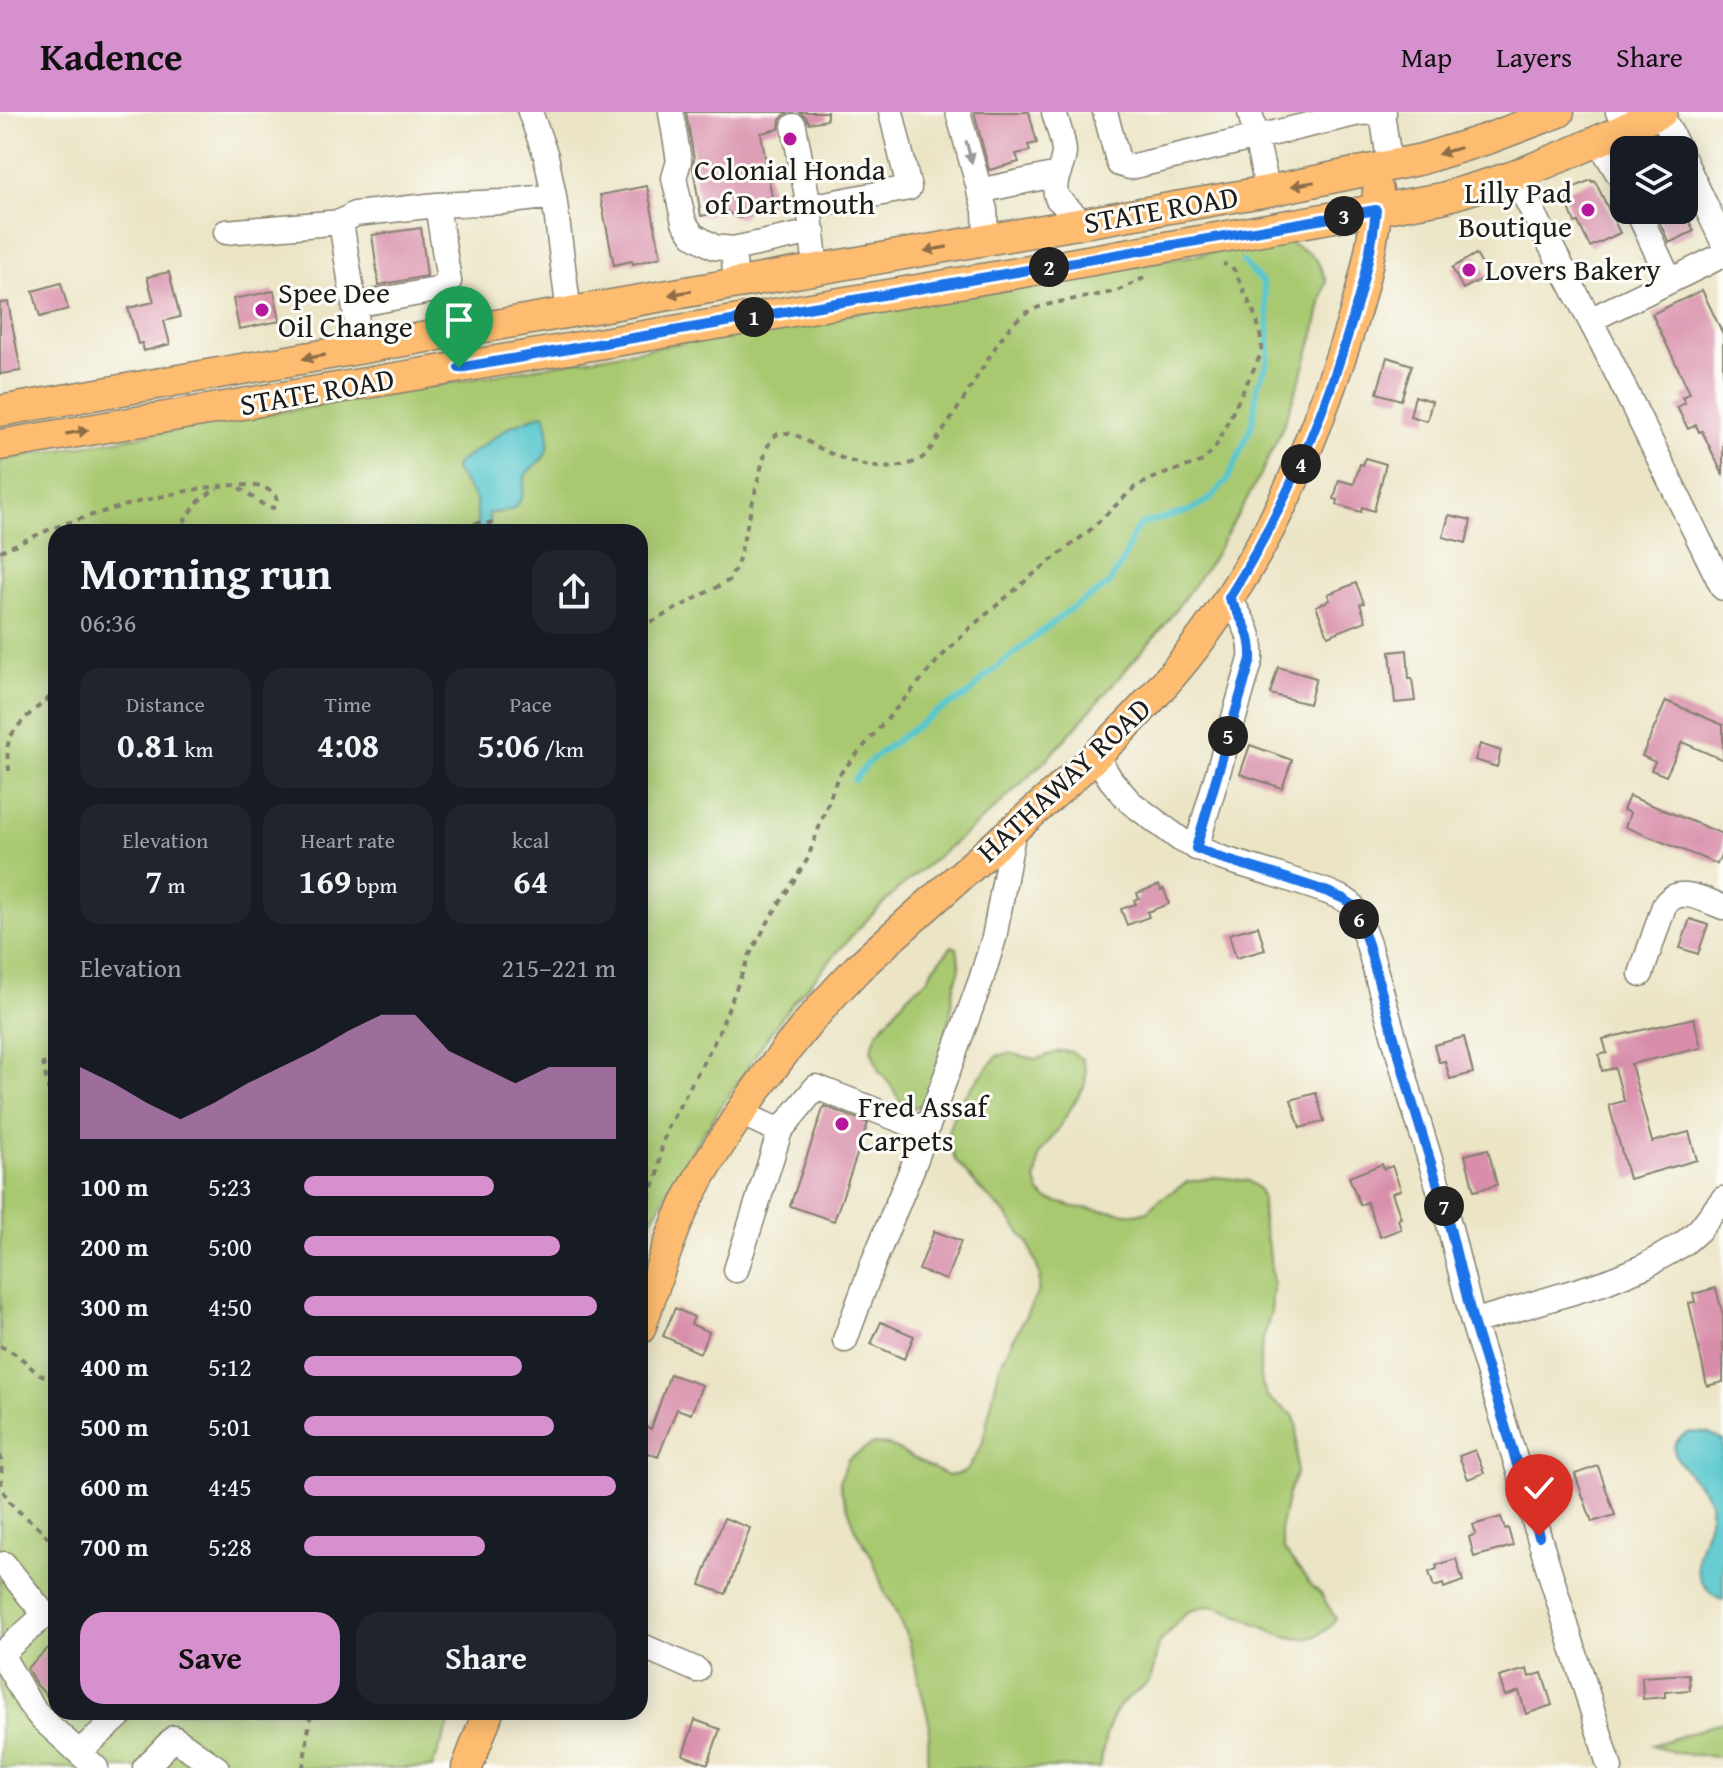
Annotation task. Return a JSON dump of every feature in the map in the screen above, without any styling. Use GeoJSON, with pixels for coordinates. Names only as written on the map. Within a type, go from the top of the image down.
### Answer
{"type":"FeatureCollection","features":[{"type":"Feature","properties":{"kind":"main road","name":"STATE ROAD"},"geometry":{"type":"LineString","coordinates":[[0,411],[1268,191],[1385,168],[1459,148],[1559,112]]}},
{"type":"Feature","properties":{"kind":"main road","name":"STATE ROAD"},"geometry":{"type":"LineString","coordinates":[[0,445],[1442,198],[1514,176],[1628,130],[1662,112]]}},
{"type":"Feature","properties":{"kind":"main road","name":"HATHAWAY ROAD"},"geometry":{"type":"LineString","coordinates":[[648,1305],[681,1213],[712,1156],[790,1044],[828,998],[889,939],[1096,756],[1149,703],[1229,598],[1281,508],[1322,411],[1362,289],[1385,168]]}},
{"type":"Feature","properties":{"kind":"main road"},"geometry":{"type":"LineString","coordinates":[[569,313],[574,348]]}},
{"type":"Feature","properties":{"kind":"main road"},"geometry":{"type":"LineString","coordinates":[[467,1768],[485,1720]]}},
{"type":"Feature","properties":{"kind":"street"},"geometry":{"type":"LineString","coordinates":[[530,112],[546,156],[554,196],[569,313]]}},
{"type":"Feature","properties":{"kind":"street"},"geometry":{"type":"LineString","coordinates":[[671,112],[679,161],[674,178],[684,222],[693,235],[714,247],[733,249],[813,232]]}},
{"type":"Feature","properties":{"kind":"street"},"geometry":{"type":"LineString","coordinates":[[809,207],[909,188],[891,112]]}},
{"type":"Feature","properties":{"kind":"street"},"geometry":{"type":"LineString","coordinates":[[958,112],[985,210],[986,240]]}},
{"type":"Feature","properties":{"kind":"street"},"geometry":{"type":"LineString","coordinates":[[1054,112],[1064,150],[1054,184],[1057,198],[1084,224]]}},
{"type":"Feature","properties":{"kind":"street"},"geometry":{"type":"LineString","coordinates":[[1105,112],[1119,164],[1130,167],[1359,113],[1383,112],[1385,168]]}},
{"type":"Feature","properties":{"kind":"street"},"geometry":{"type":"LineString","coordinates":[[1250,112],[1268,191]]}},
{"type":"Feature","properties":{"kind":"street"},"geometry":{"type":"LineString","coordinates":[[1662,112],[1673,136]]}},
{"type":"Feature","properties":{"kind":"street"},"geometry":{"type":"LineString","coordinates":[[794,126],[813,232],[816,269]]}},
{"type":"Feature","properties":{"kind":"street"},"geometry":{"type":"LineString","coordinates":[[1598,140],[1610,160]]}},
{"type":"Feature","properties":{"kind":"street"},"geometry":{"type":"LineString","coordinates":[[979,191],[1058,174]]}},
{"type":"Feature","properties":{"kind":"street"},"geometry":{"type":"LineString","coordinates":[[1514,176],[1720,577]]}},
{"type":"Feature","properties":{"kind":"street"},"geometry":{"type":"LineString","coordinates":[[1698,189],[1723,242]]}},
{"type":"Feature","properties":{"kind":"street"},"geometry":{"type":"LineString","coordinates":[[226,232],[341,222],[355,214],[437,205],[554,196]]}},
{"type":"Feature","properties":{"kind":"street"},"geometry":{"type":"LineString","coordinates":[[354,305],[436,290],[449,281],[437,205]]}},
{"type":"Feature","properties":{"kind":"street"},"geometry":{"type":"LineString","coordinates":[[341,222],[361,348]]}},
{"type":"Feature","properties":{"kind":"street"},"geometry":{"type":"LineString","coordinates":[[1644,224],[1670,281]]}},
{"type":"Feature","properties":{"kind":"street"},"geometry":{"type":"LineString","coordinates":[[733,249],[736,283]]}},
{"type":"Feature","properties":{"kind":"street"},"geometry":{"type":"LineString","coordinates":[[1590,320],[1723,255]]}},
{"type":"Feature","properties":{"kind":"street"},"geometry":{"type":"LineString","coordinates":[[1196,848],[1251,659],[1252,644],[1247,628],[1229,598]]}},
{"type":"Feature","properties":{"kind":"street"},"geometry":{"type":"LineString","coordinates":[[1096,756],[1119,791],[1166,831],[1221,858],[1328,892],[1344,899],[1356,912],[1446,1212],[1473,1322],[1610,1768]]}},
{"type":"Feature","properties":{"kind":"street"},"geometry":{"type":"LineString","coordinates":[[845,1340],[981,980],[994,938],[1014,829]]}},
{"type":"Feature","properties":{"kind":"street"},"geometry":{"type":"LineString","coordinates":[[1641,974],[1668,900],[1689,895],[1723,907]]}},
{"type":"Feature","properties":{"kind":"street"},"geometry":{"type":"LineString","coordinates":[[736,1270],[780,1131],[816,1087],[926,1130]]}},
{"type":"Feature","properties":{"kind":"street"},"geometry":{"type":"LineString","coordinates":[[740,1113],[780,1131]]}},
{"type":"Feature","properties":{"kind":"street"},"geometry":{"type":"LineString","coordinates":[[1473,1322],[1603,1283],[1665,1256],[1699,1230],[1723,1199]]}},
{"type":"Feature","properties":{"kind":"street"},"geometry":{"type":"LineString","coordinates":[[4,1564],[45,1615],[1,1653],[29,1703],[87,1760],[118,1720]]}},
{"type":"Feature","properties":{"kind":"street"},"geometry":{"type":"LineString","coordinates":[[648,1649],[697,1670]]}},
{"type":"Feature","properties":{"kind":"street"},"geometry":{"type":"LineString","coordinates":[[145,1768],[174,1738],[217,1768]]}},
{"type":"Feature","properties":{"kind":"path"},"geometry":{"type":"LineString","coordinates":[[648,1200],[658,1174],[668,1127],[717,1037],[749,956],[807,860],[838,776],[938,660],[970,628],[1075,543],[1135,487],[1203,461],[1215,448],[1255,369],[1262,344],[1252,307],[1235,271],[1231,266],[1217,263]]}},
{"type":"Feature","properties":{"kind":"path"},"geometry":{"type":"LineString","coordinates":[[648,624],[730,580],[738,562],[763,460],[773,438],[779,433],[795,434],[860,465],[894,467],[918,461],[948,423],[998,342],[1026,312],[1119,290],[1160,275]]}},
{"type":"Feature","properties":{"kind":"path"},"geometry":{"type":"LineString","coordinates":[[65,524],[133,502],[219,487],[236,486],[252,486],[269,490],[274,493],[277,502],[273,508],[262,505],[236,486]]}},
{"type":"Feature","properties":{"kind":"path"},"geometry":{"type":"LineString","coordinates":[[182,524],[199,501],[219,487]]}},
{"type":"Feature","properties":{"kind":"path"},"geometry":{"type":"LineString","coordinates":[[475,524],[491,523]]}},
{"type":"Feature","properties":{"kind":"path"},"geometry":{"type":"LineString","coordinates":[[0,551],[48,531]]}},
{"type":"Feature","properties":{"kind":"path"},"geometry":{"type":"LineString","coordinates":[[9,771],[8,743],[48,699]]}},
{"type":"Feature","properties":{"kind":"path"},"geometry":{"type":"LineString","coordinates":[[43,1062],[48,1087]]}},
{"type":"Feature","properties":{"kind":"path"},"geometry":{"type":"LineString","coordinates":[[0,1346],[19,1356],[41,1376],[48,1377]]}},
{"type":"Feature","properties":{"kind":"path"},"geometry":{"type":"LineString","coordinates":[[0,1455],[3,1464],[2,1488],[9,1501],[48,1538]]}},
{"type":"Feature","properties":{"kind":"path"},"geometry":{"type":"LineString","coordinates":[[303,1768],[310,1720]]}},
{"type":"Feature","properties":{"kind":"green space"},"geometry":{"type":"Polygon","coordinates":[[[1276,241],[1290,243],[1308,252],[1318,262],[1326,281],[1314,335],[1283,426],[1260,476],[1212,560],[1163,627],[1051,755],[988,815],[898,889],[855,932],[791,1005],[696,1144],[648,1228],[648,524],[48,524],[48,1720],[451,1720],[432,1768],[0,1768],[0,460],[1276,241]]]}},
{"type":"Feature","properties":{"kind":"green space"},"geometry":{"type":"Polygon","coordinates":[[[952,946],[957,948],[960,968],[932,1089],[919,1106],[911,1108],[900,1101],[879,1071],[871,1049],[877,1033],[907,996],[928,979],[952,946]]]}},
{"type":"Feature","properties":{"kind":"green space"},"geometry":{"type":"Polygon","coordinates":[[[1061,1051],[1072,1052],[1082,1059],[1085,1085],[1039,1155],[1036,1180],[1040,1193],[1047,1199],[1074,1207],[1136,1214],[1148,1211],[1187,1182],[1215,1177],[1248,1181],[1259,1189],[1273,1285],[1271,1312],[1262,1343],[1262,1384],[1267,1397],[1293,1415],[1297,1425],[1296,1474],[1280,1530],[1284,1550],[1321,1594],[1336,1619],[1311,1638],[1298,1639],[1214,1606],[1186,1614],[1158,1646],[1149,1681],[1125,1700],[1114,1715],[1100,1768],[928,1768],[930,1726],[909,1641],[886,1596],[871,1555],[858,1535],[840,1481],[848,1459],[873,1444],[888,1445],[948,1476],[968,1469],[982,1445],[1000,1365],[1038,1292],[1040,1275],[1029,1244],[1005,1213],[955,1160],[947,1135],[965,1095],[997,1056],[1008,1053],[1036,1059],[1061,1051]]]}},
{"type":"Feature","properties":{"kind":"green space"},"geometry":{"type":"Polygon","coordinates":[[[1723,1722],[1723,1756],[1676,1753],[1653,1745],[1723,1722]]]}},
{"type":"Feature","properties":{"kind":"water"},"geometry":{"type":"Polygon","coordinates":[[[545,415],[548,449],[526,474],[519,503],[507,511],[489,513],[490,524],[478,524],[476,499],[455,470],[457,464],[509,427],[545,415]]]}},
{"type":"Feature","properties":{"kind":"water"},"geometry":{"type":"Polygon","coordinates":[[[1692,1432],[1709,1434],[1723,1441],[1723,1600],[1704,1585],[1697,1568],[1699,1550],[1709,1520],[1710,1502],[1682,1465],[1674,1446],[1679,1438],[1692,1432]]]}},
{"type":"Feature","properties":{"kind":"building"},"geometry":{"type":"Polygon","coordinates":[[[686,112],[789,112],[780,120],[779,129],[761,133],[773,203],[748,208],[740,218],[727,211],[701,216],[686,112]]]}},
{"type":"Feature","properties":{"kind":"building"},"geometry":{"type":"Polygon","coordinates":[[[799,112],[827,112],[827,120],[809,123],[799,112]]]}},
{"type":"Feature","properties":{"kind":"building"},"geometry":{"type":"Polygon","coordinates":[[[974,112],[1029,112],[1037,143],[1028,145],[1030,151],[1016,154],[1019,162],[989,170],[974,112]]]}},
{"type":"Feature","properties":{"kind":"building"},"geometry":{"type":"Polygon","coordinates":[[[1595,181],[1610,212],[1610,224],[1616,224],[1620,233],[1590,247],[1578,222],[1575,223],[1563,192],[1595,181]]]}},
{"type":"Feature","properties":{"kind":"building"},"geometry":{"type":"Polygon","coordinates":[[[647,186],[661,257],[614,265],[600,195],[647,186]]]}},
{"type":"Feature","properties":{"kind":"building"},"geometry":{"type":"Polygon","coordinates":[[[1660,224],[1691,224],[1694,231],[1669,243],[1660,224]]]}},
{"type":"Feature","properties":{"kind":"building"},"geometry":{"type":"Polygon","coordinates":[[[421,228],[427,276],[379,285],[372,235],[421,228]]]}},
{"type":"Feature","properties":{"kind":"building"},"geometry":{"type":"Polygon","coordinates":[[[1476,254],[1488,276],[1463,289],[1452,268],[1476,254]]]}},
{"type":"Feature","properties":{"kind":"building"},"geometry":{"type":"Polygon","coordinates":[[[169,272],[180,317],[164,321],[170,344],[144,351],[142,343],[138,344],[128,308],[154,302],[147,277],[169,272]]]}},
{"type":"Feature","properties":{"kind":"building"},"geometry":{"type":"Polygon","coordinates":[[[61,283],[68,309],[40,317],[33,291],[61,283]]]}},
{"type":"Feature","properties":{"kind":"building"},"geometry":{"type":"Polygon","coordinates":[[[1702,290],[1723,334],[1723,475],[1702,431],[1699,432],[1696,425],[1688,429],[1677,407],[1685,403],[1682,397],[1690,393],[1652,314],[1702,290]]]}},
{"type":"Feature","properties":{"kind":"building"},"geometry":{"type":"Polygon","coordinates":[[[274,291],[280,321],[239,329],[233,299],[274,291]]]}},
{"type":"Feature","properties":{"kind":"building"},"geometry":{"type":"Polygon","coordinates":[[[8,302],[21,371],[0,374],[0,303],[8,302]]]}},
{"type":"Feature","properties":{"kind":"building"},"geometry":{"type":"Polygon","coordinates":[[[1387,357],[1412,365],[1401,400],[1377,393],[1387,357]]]}},
{"type":"Feature","properties":{"kind":"building"},"geometry":{"type":"Polygon","coordinates":[[[1415,396],[1432,401],[1427,421],[1410,416],[1415,396]]]}},
{"type":"Feature","properties":{"kind":"building"},"geometry":{"type":"Polygon","coordinates":[[[1365,458],[1386,464],[1374,511],[1362,507],[1361,512],[1337,505],[1338,500],[1334,499],[1339,480],[1354,484],[1365,458]]]}},
{"type":"Feature","properties":{"kind":"building"},"geometry":{"type":"Polygon","coordinates":[[[1449,515],[1471,520],[1466,543],[1443,537],[1449,515]]]}},
{"type":"Feature","properties":{"kind":"building"},"geometry":{"type":"Polygon","coordinates":[[[1356,583],[1364,603],[1360,604],[1366,621],[1328,636],[1316,606],[1330,600],[1328,594],[1356,583]]]}},
{"type":"Feature","properties":{"kind":"building"},"geometry":{"type":"Polygon","coordinates":[[[1407,650],[1409,679],[1412,679],[1415,701],[1395,703],[1390,652],[1407,650]]]}},
{"type":"Feature","properties":{"kind":"building"},"geometry":{"type":"Polygon","coordinates":[[[1278,667],[1316,678],[1309,704],[1270,694],[1278,667]]]}},
{"type":"Feature","properties":{"kind":"building"},"geometry":{"type":"Polygon","coordinates":[[[1666,701],[1723,725],[1723,760],[1682,742],[1666,776],[1651,770],[1655,762],[1642,756],[1666,701]]]}},
{"type":"Feature","properties":{"kind":"building"},"geometry":{"type":"Polygon","coordinates":[[[1480,744],[1501,751],[1497,767],[1475,760],[1480,744]]]}},
{"type":"Feature","properties":{"kind":"building"},"geometry":{"type":"Polygon","coordinates":[[[1250,745],[1292,760],[1282,788],[1240,774],[1250,745]]]}},
{"type":"Feature","properties":{"kind":"building"},"geometry":{"type":"Polygon","coordinates":[[[1629,796],[1723,834],[1723,850],[1717,864],[1625,827],[1630,813],[1623,810],[1629,796]]]}},
{"type":"Feature","properties":{"kind":"building"},"geometry":{"type":"Polygon","coordinates":[[[1159,885],[1161,890],[1164,889],[1169,904],[1147,912],[1149,917],[1127,925],[1121,909],[1136,904],[1134,900],[1139,898],[1137,893],[1159,885]]]}},
{"type":"Feature","properties":{"kind":"building"},"geometry":{"type":"Polygon","coordinates":[[[1690,919],[1708,925],[1698,954],[1680,948],[1690,919]]]}},
{"type":"Feature","properties":{"kind":"building"},"geometry":{"type":"Polygon","coordinates":[[[1258,926],[1265,950],[1236,958],[1229,934],[1258,926]]]}},
{"type":"Feature","properties":{"kind":"building"},"geometry":{"type":"Polygon","coordinates":[[[1694,1018],[1701,1048],[1631,1064],[1652,1142],[1689,1132],[1697,1160],[1629,1179],[1609,1105],[1624,1101],[1615,1068],[1602,1071],[1599,1055],[1607,1053],[1603,1039],[1694,1018]]]}},
{"type":"Feature","properties":{"kind":"building"},"geometry":{"type":"Polygon","coordinates":[[[1464,1037],[1473,1073],[1450,1079],[1445,1061],[1439,1062],[1434,1045],[1464,1037]]]}},
{"type":"Feature","properties":{"kind":"building"},"geometry":{"type":"Polygon","coordinates":[[[1316,1093],[1324,1121],[1300,1128],[1291,1100],[1316,1093]]]}},
{"type":"Feature","properties":{"kind":"building"},"geometry":{"type":"Polygon","coordinates":[[[824,1106],[868,1123],[834,1221],[790,1206],[824,1106]]]}},
{"type":"Feature","properties":{"kind":"building"},"geometry":{"type":"Polygon","coordinates":[[[1488,1149],[1497,1185],[1474,1191],[1465,1155],[1488,1149]]]}},
{"type":"Feature","properties":{"kind":"building"},"geometry":{"type":"Polygon","coordinates":[[[1382,1164],[1384,1169],[1392,1166],[1401,1190],[1392,1193],[1401,1218],[1398,1219],[1401,1229],[1380,1237],[1367,1202],[1360,1205],[1349,1177],[1382,1164]]]}},
{"type":"Feature","properties":{"kind":"building"},"geometry":{"type":"Polygon","coordinates":[[[934,1231],[961,1241],[946,1280],[919,1270],[934,1231]]]}},
{"type":"Feature","properties":{"kind":"building"},"geometry":{"type":"Polygon","coordinates":[[[1716,1288],[1723,1316],[1723,1382],[1707,1386],[1689,1303],[1695,1302],[1693,1294],[1716,1288]]]}},
{"type":"Feature","properties":{"kind":"building"},"geometry":{"type":"Polygon","coordinates":[[[675,1308],[694,1317],[691,1324],[709,1332],[700,1353],[663,1336],[675,1308]]]}},
{"type":"Feature","properties":{"kind":"building"},"geometry":{"type":"Polygon","coordinates":[[[881,1322],[914,1336],[904,1359],[871,1344],[881,1322]]]}},
{"type":"Feature","properties":{"kind":"building"},"geometry":{"type":"Polygon","coordinates":[[[670,1374],[702,1385],[691,1414],[677,1409],[658,1457],[648,1453],[648,1428],[651,1429],[670,1374]]]}},
{"type":"Feature","properties":{"kind":"building"},"geometry":{"type":"Polygon","coordinates":[[[1475,1450],[1484,1473],[1468,1479],[1459,1456],[1475,1450]]]}},
{"type":"Feature","properties":{"kind":"building"},"geometry":{"type":"Polygon","coordinates":[[[1598,1466],[1615,1515],[1592,1522],[1575,1474],[1598,1466]]]}},
{"type":"Feature","properties":{"kind":"building"},"geometry":{"type":"Polygon","coordinates":[[[1501,1517],[1513,1546],[1474,1557],[1469,1537],[1476,1534],[1473,1525],[1501,1517]]]}},
{"type":"Feature","properties":{"kind":"building"},"geometry":{"type":"Polygon","coordinates":[[[724,1518],[750,1528],[726,1594],[700,1585],[724,1518]]]}},
{"type":"Feature","properties":{"kind":"building"},"geometry":{"type":"Polygon","coordinates":[[[1456,1559],[1463,1581],[1444,1588],[1443,1584],[1434,1587],[1429,1572],[1437,1569],[1436,1565],[1456,1559]]]}},
{"type":"Feature","properties":{"kind":"building"},"geometry":{"type":"Polygon","coordinates":[[[48,1648],[47,1696],[35,1683],[27,1668],[48,1648]]]}},
{"type":"Feature","properties":{"kind":"building"},"geometry":{"type":"Polygon","coordinates":[[[1527,1669],[1529,1677],[1542,1673],[1552,1705],[1526,1714],[1519,1691],[1505,1696],[1499,1677],[1527,1669]]]}},
{"type":"Feature","properties":{"kind":"building"},"geometry":{"type":"Polygon","coordinates":[[[1689,1674],[1690,1690],[1665,1692],[1665,1697],[1643,1699],[1642,1677],[1689,1674]]]}},
{"type":"Feature","properties":{"kind":"building"},"geometry":{"type":"Polygon","coordinates":[[[695,1720],[720,1729],[708,1764],[683,1755],[695,1720]]]}},
{"type":"Feature","properties":{"kind":"waterway"},"geometry":{"type":"LineString","coordinates":[[854,780],[885,749],[936,712],[969,694],[985,677],[1066,612],[1107,586],[1123,561],[1134,532],[1142,524],[1189,511],[1209,500],[1228,479],[1250,430],[1257,386],[1267,365],[1269,352],[1263,283],[1243,262]]}},
{"type":"Feature","properties":{"kind":"place","name":"Colonial Honda of Dartmouth"},"geometry":{"type":"Point","coordinates":[790,139]}},
{"type":"Feature","properties":{"kind":"place","name":"Lilly Pad Boutique"},"geometry":{"type":"Point","coordinates":[1588,210]}},
{"type":"Feature","properties":{"kind":"place","name":"Lovers Bakery"},"geometry":{"type":"Point","coordinates":[1469,270]}},
{"type":"Feature","properties":{"kind":"place","name":"Spee Dee Oil Change"},"geometry":{"type":"Point","coordinates":[262,310]}},
{"type":"Feature","properties":{"kind":"place","name":"Fred Assaf Carpets"},"geometry":{"type":"Point","coordinates":[842,1124]}},
{"type":"Feature","properties":{"kind":"route"},"geometry":{"type":"LineString","coordinates":[[459,368],[1376,210],[1373,241],[1356,310],[1322,411],[1281,508],[1229,598],[1247,628],[1252,644],[1251,659],[1196,848],[1328,892],[1344,899],[1356,912],[1446,1212],[1473,1322],[1539,1536]]}}]}
